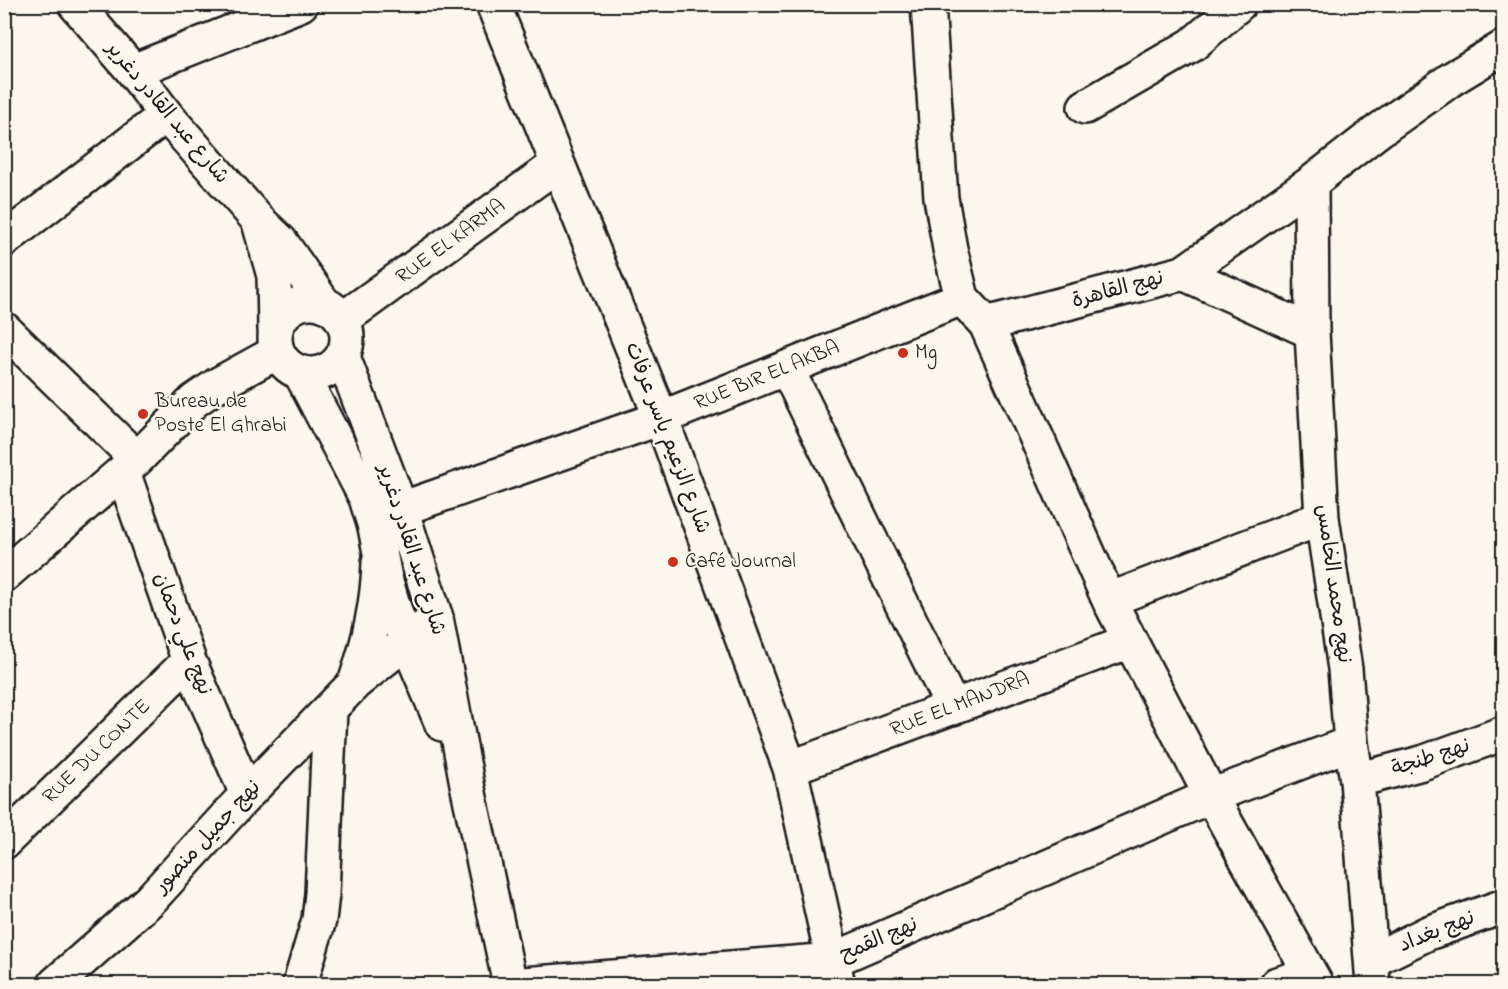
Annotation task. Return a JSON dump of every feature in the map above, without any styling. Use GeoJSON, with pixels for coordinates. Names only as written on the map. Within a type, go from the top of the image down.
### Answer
{"type":"FeatureCollection","features":[{"type":"Feature","properties":{"kind":"street","name":"شارع عبد القادر دغرير"},"geometry":{"type":"LineString","coordinates":[[75,4],[166,115],[259,221],[281,242],[334,311]]}},
{"type":"Feature","properties":{"kind":"street","name":"شارع الزعيم ياسر عرفات"},"geometry":{"type":"LineString","coordinates":[[493,4],[661,418],[790,768],[836,972]]}},
{"type":"Feature","properties":{"kind":"street"},"geometry":{"type":"LineString","coordinates":[[927,4],[941,198],[962,298],[986,324],[1109,600],[1211,796],[1312,980],[1277,984]]}},
{"type":"Feature","properties":{"kind":"street"},"geometry":{"type":"LineString","coordinates":[[1085,107],[1192,45],[1239,4]]}},
{"type":"Feature","properties":{"kind":"street"},"geometry":{"type":"LineString","coordinates":[[133,72],[296,5]]}},
{"type":"Feature","properties":{"kind":"street"},"geometry":{"type":"LineString","coordinates":[[1183,273],[1311,183],[1378,130],[1453,78],[1503,47]]}},
{"type":"Feature","properties":{"kind":"street"},"geometry":{"type":"LineString","coordinates":[[4,240],[166,115]]}},
{"type":"Feature","properties":{"kind":"street","name":"RUE EL KARMA"},"geometry":{"type":"LineString","coordinates":[[334,311],[558,164]]}},
{"type":"Feature","properties":{"kind":"street","name":"نهج محمد الخامس"},"geometry":{"type":"LineString","coordinates":[[1311,183],[1312,332],[1322,518],[1345,669],[1373,972]]}},
{"type":"Feature","properties":{"kind":"street","name":"شارع عبد القادر دغرير"},"geometry":{"type":"LineString","coordinates":[[259,221],[274,276],[276,341]]}},
{"type":"Feature","properties":{"kind":"street","name":"نهج القاهرة"},"geometry":{"type":"LineString","coordinates":[[986,324],[1183,273],[1312,332]]}},
{"type":"Feature","properties":{"kind":"street","name":"RUE BIR EL AKBA"},"geometry":{"type":"LineString","coordinates":[[401,509],[661,418],[962,298]]}},
{"type":"Feature","properties":{"kind":"street"},"geometry":{"type":"LineString","coordinates":[[309,302],[334,311],[348,331],[348,345],[343,357],[332,369],[317,375],[301,374],[291,369],[282,361],[276,341],[282,316],[294,306],[309,302]]}},
{"type":"Feature","properties":{"kind":"street","name":"نهج علي دحمان"},"geometry":{"type":"LineString","coordinates":[[4,329],[130,465],[189,661],[247,794]]}},
{"type":"Feature","properties":{"kind":"street"},"geometry":{"type":"LineString","coordinates":[[4,574],[130,465],[194,401],[276,341]]}},
{"type":"Feature","properties":{"kind":"street","name":"شارع عبد القادر دغرير"},"geometry":{"type":"LineString","coordinates":[[343,357],[401,509],[436,618],[467,784],[510,984]]}},
{"type":"Feature","properties":{"kind":"street"},"geometry":{"type":"LineString","coordinates":[[786,369],[953,708]]}},
{"type":"Feature","properties":{"kind":"street","name":"شارع عبد القادر دغرير"},"geometry":{"type":"LineString","coordinates":[[301,374],[366,498],[396,615],[467,784]]}},
{"type":"Feature","properties":{"kind":"street"},"geometry":{"type":"LineString","coordinates":[[1109,600],[1322,518]]}},
{"type":"Feature","properties":{"kind":"street"},"geometry":{"type":"LineString","coordinates":[[355,683],[374,620],[380,555]]}},
{"type":"Feature","properties":{"kind":"street"},"geometry":{"type":"LineString","coordinates":[[355,683],[436,618]]}},
{"type":"Feature","properties":{"kind":"street","name":"RUE EL MANDRA"},"geometry":{"type":"LineString","coordinates":[[790,768],[1130,641]]}},
{"type":"Feature","properties":{"kind":"street","name":"RUE DU CONTE"},"geometry":{"type":"LineString","coordinates":[[4,842],[189,661]]}},
{"type":"Feature","properties":{"kind":"street","name":"نهج جميل منصور"},"geometry":{"type":"LineString","coordinates":[[55,984],[150,900],[247,794],[355,683]]}},
{"type":"Feature","properties":{"kind":"street"},"geometry":{"type":"LineString","coordinates":[[300,984],[319,920],[322,894],[330,710]]}},
{"type":"Feature","properties":{"kind":"street","name":"نهج طنجة"},"geometry":{"type":"LineString","coordinates":[[1357,780],[1422,763],[1503,733]]}},
{"type":"Feature","properties":{"kind":"street","name":"نهج القمح"},"geometry":{"type":"LineString","coordinates":[[523,984],[836,972],[1211,796],[1351,743]]}},
{"type":"Feature","properties":{"kind":"street","name":"نهج بغداد"},"geometry":{"type":"LineString","coordinates":[[1373,972],[1428,933],[1503,906]]}},
{"type":"Feature","properties":{"kind":"place","name":"Mg"},"geometry":{"type":"Point","coordinates":[903,353]}},
{"type":"Feature","properties":{"kind":"place","name":"Bureau de Poste El Ghrabi"},"geometry":{"type":"Point","coordinates":[143,414]}},
{"type":"Feature","properties":{"kind":"place","name":"Café Journal"},"geometry":{"type":"Point","coordinates":[673,562]}}]}
